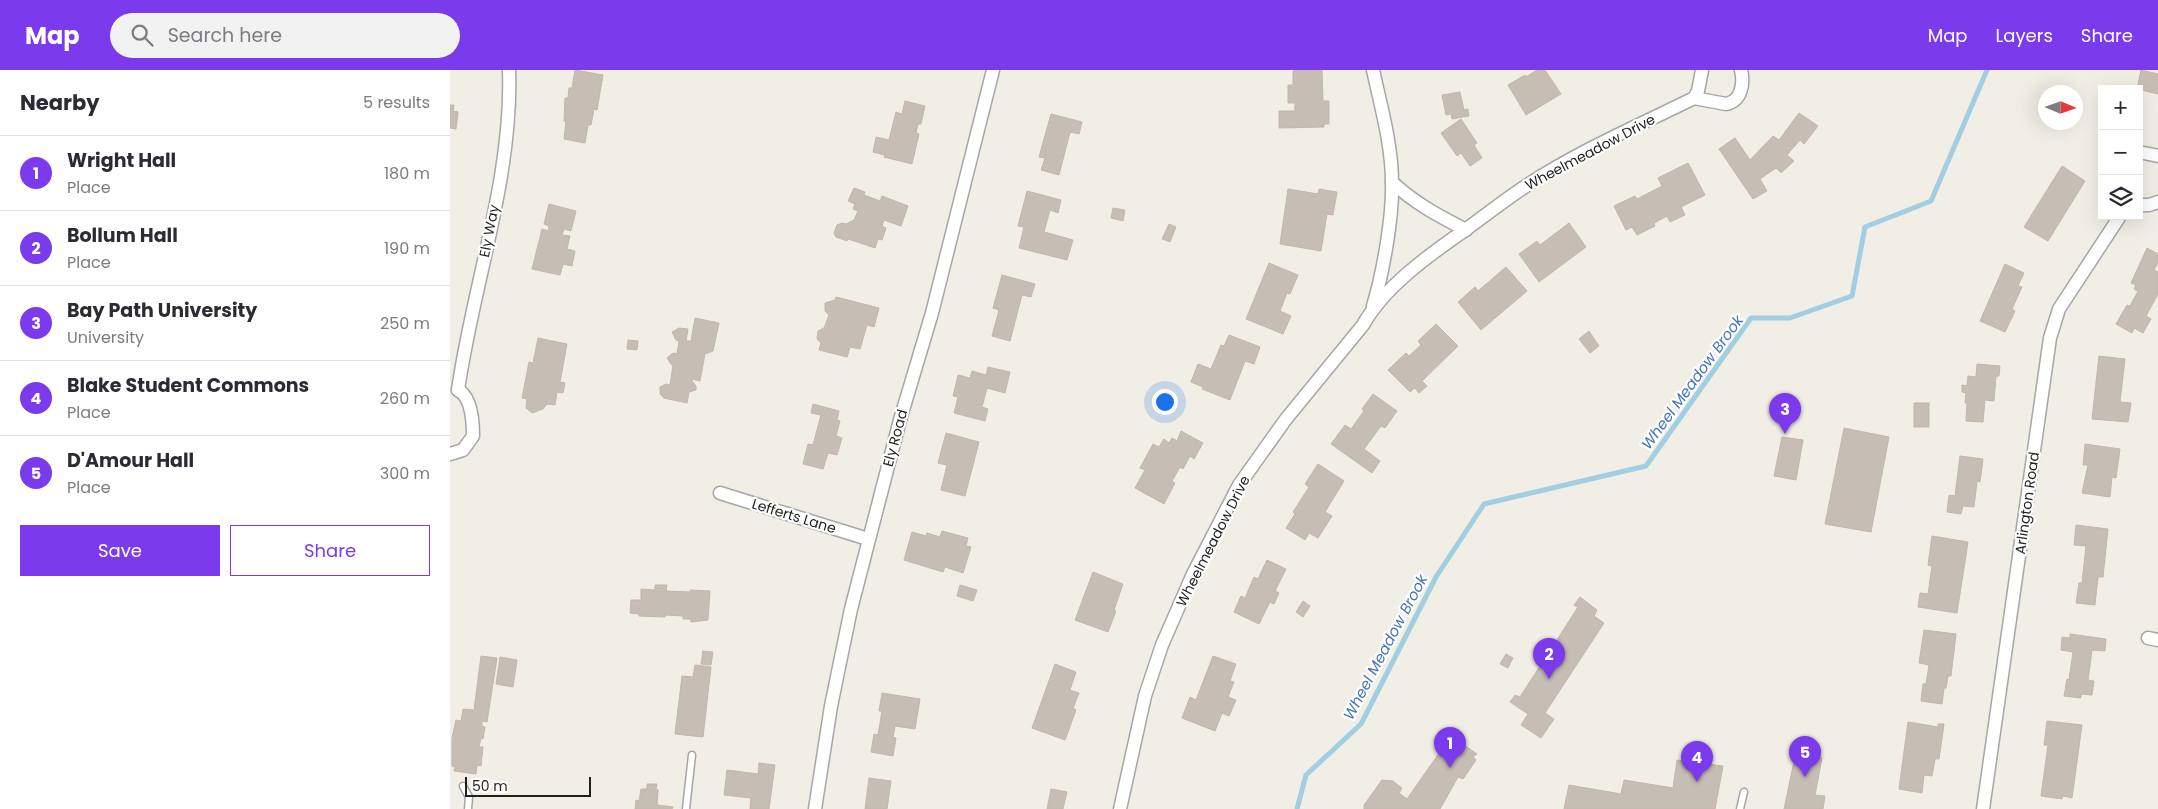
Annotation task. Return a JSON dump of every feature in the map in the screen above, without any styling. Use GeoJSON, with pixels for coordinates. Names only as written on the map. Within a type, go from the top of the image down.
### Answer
{"type":"FeatureCollection","features":[{"type":"Feature","properties":{"kind":"street","name":"Ely Way"},"geometry":{"type":"LineString","coordinates":[[450,454],[462,450],[473,436],[469,404],[466,398],[454,392],[485,255],[502,164],[509,108],[509,70]]}},
{"type":"Feature","properties":{"kind":"street","name":"Ely Road"},"geometry":{"type":"LineString","coordinates":[[815,809],[833,696],[868,538],[900,420],[932,313],[992,70]]}},
{"type":"Feature","properties":{"kind":"street"},"geometry":{"type":"LineString","coordinates":[[1372,308],[1391,213],[1392,182],[1391,160],[1373,70]]}},
{"type":"Feature","properties":{"kind":"street"},"geometry":{"type":"LineString","coordinates":[[1702,70],[1698,91],[1694,98],[1731,103],[1736,100],[1742,88],[1741,70]]}},
{"type":"Feature","properties":{"kind":"street","name":"Wheelmeadow Drive"},"geometry":{"type":"LineString","coordinates":[[1120,809],[1145,696],[1162,645],[1193,574],[1240,485],[1286,418],[1363,325],[1372,308],[1418,265],[1520,190],[1556,168],[1694,98]]}},
{"type":"Feature","properties":{"kind":"street"},"geometry":{"type":"LineString","coordinates":[[2143,153],[2158,156]]}},
{"type":"Feature","properties":{"kind":"street"},"geometry":{"type":"LineString","coordinates":[[1392,182],[1429,212],[1466,230]]}},
{"type":"Feature","properties":{"kind":"street"},"geometry":{"type":"LineString","coordinates":[[2143,205],[2158,202]]}},
{"type":"Feature","properties":{"kind":"street","name":"Arlington Road"},"geometry":{"type":"LineString","coordinates":[[1983,809],[2050,338],[2059,309],[2117,220]]}},
{"type":"Feature","properties":{"kind":"street","name":"Lefferts Lane"},"geometry":{"type":"LineString","coordinates":[[720,493],[868,538]]}},
{"type":"Feature","properties":{"kind":"lane"},"geometry":{"type":"LineString","coordinates":[[686,809],[692,755]]}},
{"type":"Feature","properties":{"kind":"lane"},"geometry":{"type":"LineString","coordinates":[[463,786],[469,797],[468,809]]}},
{"type":"Feature","properties":{"kind":"lane"},"geometry":{"type":"LineString","coordinates":[[1740,809],[1744,792]]}},
{"type":"Feature","properties":{"kind":"building"},"geometry":{"type":"Polygon","coordinates":[[[575,70],[603,75],[597,110],[594,109],[591,125],[588,125],[585,143],[564,139],[566,121],[564,121],[565,98],[568,98],[569,88],[572,88],[575,70]]]}},
{"type":"Feature","properties":{"kind":"building"},"geometry":{"type":"Polygon","coordinates":[[[1322,70],[1323,101],[1329,101],[1329,124],[1324,124],[1324,127],[1279,128],[1279,111],[1295,111],[1295,103],[1288,103],[1288,85],[1293,85],[1293,71],[1322,70]]]}},
{"type":"Feature","properties":{"kind":"building"},"geometry":{"type":"Polygon","coordinates":[[[1537,70],[1545,70],[1561,94],[1526,115],[1508,85],[1537,70]]]}},
{"type":"Feature","properties":{"kind":"building"},"geometry":{"type":"Polygon","coordinates":[[[2141,70],[2158,74],[2158,94],[2143,90],[2143,85],[2138,85],[2141,70]]]}},
{"type":"Feature","properties":{"kind":"building"},"geometry":{"type":"Polygon","coordinates":[[[1460,92],[1464,110],[1468,109],[1469,116],[1452,119],[1451,114],[1446,115],[1442,95],[1460,92]]]}},
{"type":"Feature","properties":{"kind":"building"},"geometry":{"type":"Polygon","coordinates":[[[905,101],[925,106],[921,124],[918,124],[916,133],[919,134],[912,164],[884,157],[885,155],[873,152],[876,137],[889,140],[896,112],[902,114],[905,101]]]}},
{"type":"Feature","properties":{"kind":"building"},"geometry":{"type":"Polygon","coordinates":[[[450,105],[454,105],[453,111],[458,112],[456,129],[450,128],[450,105]]]}},
{"type":"Feature","properties":{"kind":"building"},"geometry":{"type":"Polygon","coordinates":[[[1799,113],[1818,126],[1804,144],[1800,140],[1787,155],[1794,161],[1781,173],[1776,168],[1760,179],[1767,191],[1753,199],[1719,149],[1735,138],[1750,160],[1773,136],[1779,140],[1799,113]]]}},
{"type":"Feature","properties":{"kind":"building"},"geometry":{"type":"Polygon","coordinates":[[[1051,114],[1082,122],[1079,134],[1070,132],[1059,175],[1041,170],[1045,158],[1039,157],[1051,114]]]}},
{"type":"Feature","properties":{"kind":"building"},"geometry":{"type":"Polygon","coordinates":[[[1461,119],[1477,143],[1474,145],[1482,158],[1470,166],[1461,153],[1457,156],[1441,133],[1461,119]]]}},
{"type":"Feature","properties":{"kind":"building"},"geometry":{"type":"Polygon","coordinates":[[[1688,163],[1705,195],[1681,207],[1685,215],[1670,222],[1667,216],[1654,223],[1655,226],[1637,235],[1632,227],[1626,230],[1614,206],[1635,196],[1637,199],[1662,186],[1658,178],[1688,163]]]}},
{"type":"Feature","properties":{"kind":"building"},"geometry":{"type":"Polygon","coordinates":[[[2062,166],[2085,181],[2048,241],[2024,227],[2062,166]]]}},
{"type":"Feature","properties":{"kind":"building"},"geometry":{"type":"Polygon","coordinates":[[[854,188],[865,192],[864,195],[880,201],[882,196],[908,206],[901,226],[884,220],[882,226],[886,228],[882,240],[878,239],[875,248],[836,237],[834,233],[837,225],[846,224],[854,220],[858,211],[853,209],[855,204],[848,201],[854,188]]]}},
{"type":"Feature","properties":{"kind":"building"},"geometry":{"type":"Polygon","coordinates":[[[1288,189],[1318,194],[1319,189],[1337,192],[1333,215],[1327,214],[1321,251],[1280,244],[1288,189]]]}},
{"type":"Feature","properties":{"kind":"building"},"geometry":{"type":"Polygon","coordinates":[[[1027,191],[1061,200],[1058,213],[1050,210],[1044,232],[1073,240],[1067,260],[1019,248],[1024,227],[1018,226],[1027,191]]]}},
{"type":"Feature","properties":{"kind":"building"},"geometry":{"type":"Polygon","coordinates":[[[549,204],[576,211],[571,231],[564,229],[562,235],[570,236],[567,249],[575,251],[572,266],[563,264],[560,275],[532,269],[542,229],[548,231],[549,226],[544,224],[549,204]]]}},
{"type":"Feature","properties":{"kind":"building"},"geometry":{"type":"Polygon","coordinates":[[[1113,208],[1125,210],[1123,221],[1111,218],[1113,208]]]}},
{"type":"Feature","properties":{"kind":"building"},"geometry":{"type":"Polygon","coordinates":[[[1569,223],[1586,247],[1539,282],[1519,254],[1537,241],[1540,245],[1569,223]]]}},
{"type":"Feature","properties":{"kind":"building"},"geometry":{"type":"Polygon","coordinates":[[[1169,224],[1176,227],[1170,242],[1162,239],[1169,224]]]}},
{"type":"Feature","properties":{"kind":"building"},"geometry":{"type":"Polygon","coordinates":[[[2147,248],[2158,254],[2158,262],[2154,270],[2158,272],[2158,294],[2146,316],[2151,319],[2143,333],[2134,328],[2132,333],[2116,324],[2127,305],[2130,306],[2138,291],[2134,289],[2136,285],[2131,283],[2147,248]]]}},
{"type":"Feature","properties":{"kind":"building"},"geometry":{"type":"Polygon","coordinates":[[[1269,263],[1298,275],[1290,294],[1287,293],[1280,311],[1291,316],[1283,334],[1246,319],[1269,263]]]}},
{"type":"Feature","properties":{"kind":"building"},"geometry":{"type":"Polygon","coordinates":[[[2005,264],[2024,273],[2018,286],[2022,287],[2012,309],[2015,311],[2005,332],[1980,321],[2005,264]]]}},
{"type":"Feature","properties":{"kind":"building"},"geometry":{"type":"Polygon","coordinates":[[[1506,267],[1527,291],[1481,330],[1458,302],[1475,287],[1478,291],[1506,267]]]}},
{"type":"Feature","properties":{"kind":"building"},"geometry":{"type":"Polygon","coordinates":[[[1002,275],[1035,284],[1031,297],[1022,295],[1010,341],[992,336],[999,310],[993,308],[1002,275]]]}},
{"type":"Feature","properties":{"kind":"building"},"geometry":{"type":"Polygon","coordinates":[[[836,297],[879,308],[874,327],[867,325],[860,349],[850,347],[847,357],[819,350],[821,343],[817,339],[818,331],[824,328],[829,315],[825,311],[825,303],[835,300],[836,297]]]}},
{"type":"Feature","properties":{"kind":"building"},"geometry":{"type":"Polygon","coordinates":[[[695,318],[719,323],[713,351],[705,354],[700,381],[692,379],[696,390],[689,392],[687,403],[664,398],[660,394],[660,387],[666,384],[670,385],[673,365],[667,358],[673,353],[677,354],[679,341],[676,340],[672,332],[679,328],[688,329],[686,341],[691,341],[695,318]]]}},
{"type":"Feature","properties":{"kind":"building"},"geometry":{"type":"Polygon","coordinates":[[[1436,324],[1458,346],[1422,381],[1427,386],[1419,393],[1415,388],[1410,392],[1388,370],[1406,353],[1409,356],[1421,345],[1418,341],[1436,324]]]}},
{"type":"Feature","properties":{"kind":"building"},"geometry":{"type":"Polygon","coordinates":[[[1589,331],[1599,346],[1590,353],[1579,339],[1589,331]]]}},
{"type":"Feature","properties":{"kind":"building"},"geometry":{"type":"Polygon","coordinates":[[[1229,335],[1260,347],[1254,364],[1245,361],[1230,400],[1202,389],[1203,387],[1191,382],[1198,364],[1211,369],[1221,345],[1224,346],[1229,335]]]}},
{"type":"Feature","properties":{"kind":"building"},"geometry":{"type":"Polygon","coordinates":[[[538,338],[567,344],[560,382],[565,383],[563,393],[557,392],[555,405],[547,404],[543,409],[532,413],[526,408],[527,399],[522,398],[529,362],[533,363],[538,338]]]}},
{"type":"Feature","properties":{"kind":"building"},"geometry":{"type":"Polygon","coordinates":[[[628,340],[638,341],[637,350],[627,349],[628,340]]]}},
{"type":"Feature","properties":{"kind":"building"},"geometry":{"type":"Polygon","coordinates":[[[2099,356],[2125,359],[2120,402],[2131,403],[2128,422],[2092,419],[2099,356]]]}},
{"type":"Feature","properties":{"kind":"building"},"geometry":{"type":"Polygon","coordinates":[[[1977,364],[2000,366],[1999,376],[1996,376],[1994,401],[1985,400],[1983,422],[1966,421],[1966,393],[1962,392],[1962,385],[1967,386],[1968,376],[1976,377],[1977,364]]]}},
{"type":"Feature","properties":{"kind":"building"},"geometry":{"type":"Polygon","coordinates":[[[988,367],[1010,372],[1005,393],[987,388],[982,407],[988,409],[985,421],[954,413],[958,397],[953,396],[958,375],[970,378],[972,371],[986,375],[988,367]]]}},
{"type":"Feature","properties":{"kind":"building"},"geometry":{"type":"Polygon","coordinates":[[[1373,394],[1397,411],[1385,428],[1381,426],[1364,449],[1380,461],[1372,473],[1331,444],[1345,425],[1351,429],[1373,394]]]}},
{"type":"Feature","properties":{"kind":"building"},"geometry":{"type":"Polygon","coordinates":[[[1914,403],[1929,403],[1929,427],[1914,427],[1914,403]]]}},
{"type":"Feature","properties":{"kind":"building"},"geometry":{"type":"Polygon","coordinates":[[[813,404],[839,411],[837,420],[840,421],[836,436],[842,438],[837,455],[828,453],[823,469],[803,464],[808,444],[813,445],[821,415],[811,413],[813,404]]]}},
{"type":"Feature","properties":{"kind":"building"},"geometry":{"type":"Polygon","coordinates":[[[1844,428],[1889,437],[1871,532],[1825,524],[1844,428]]]}},
{"type":"Feature","properties":{"kind":"building"},"geometry":{"type":"Polygon","coordinates":[[[1181,431],[1203,443],[1194,459],[1190,456],[1183,469],[1180,467],[1172,481],[1175,483],[1164,504],[1135,488],[1145,470],[1140,468],[1153,444],[1159,447],[1164,439],[1169,443],[1172,438],[1177,441],[1181,431]]]}},
{"type":"Feature","properties":{"kind":"building"},"geometry":{"type":"Polygon","coordinates":[[[946,433],[979,442],[965,496],[941,490],[947,465],[938,463],[946,433]]]}},
{"type":"Feature","properties":{"kind":"building"},"geometry":{"type":"Polygon","coordinates":[[[1782,437],[1803,440],[1796,480],[1774,476],[1782,437]]]}},
{"type":"Feature","properties":{"kind":"building"},"geometry":{"type":"Polygon","coordinates":[[[2085,444],[2120,449],[2116,478],[2112,477],[2110,497],[2082,493],[2088,465],[2083,465],[2085,444]]]}},
{"type":"Feature","properties":{"kind":"building"},"geometry":{"type":"Polygon","coordinates":[[[1960,456],[1983,459],[1980,482],[1977,481],[1974,507],[1963,506],[1961,514],[1947,512],[1949,495],[1955,496],[1960,456]]]}},
{"type":"Feature","properties":{"kind":"building"},"geometry":{"type":"Polygon","coordinates":[[[1318,464],[1344,481],[1325,512],[1332,516],[1318,538],[1309,533],[1305,540],[1286,528],[1295,514],[1293,512],[1309,487],[1305,484],[1318,464]]]}},
{"type":"Feature","properties":{"kind":"building"},"geometry":{"type":"Polygon","coordinates":[[[2076,525],[2108,529],[2103,577],[2098,577],[2095,605],[2076,603],[2079,583],[2082,583],[2086,546],[2074,545],[2076,525]]]}},
{"type":"Feature","properties":{"kind":"building"},"geometry":{"type":"Polygon","coordinates":[[[942,531],[968,538],[966,546],[971,547],[963,573],[945,567],[943,572],[904,560],[912,532],[926,536],[927,533],[940,537],[942,531]]]}},
{"type":"Feature","properties":{"kind":"building"},"geometry":{"type":"Polygon","coordinates":[[[1932,536],[1968,542],[1957,613],[1918,607],[1920,593],[1928,594],[1932,566],[1928,565],[1932,536]]]}},
{"type":"Feature","properties":{"kind":"building"},"geometry":{"type":"Polygon","coordinates":[[[1267,560],[1286,569],[1275,591],[1279,593],[1274,604],[1270,602],[1259,624],[1234,612],[1241,596],[1245,598],[1254,577],[1258,579],[1267,560]]]}},
{"type":"Feature","properties":{"kind":"building"},"geometry":{"type":"Polygon","coordinates":[[[1093,572],[1123,584],[1108,632],[1075,620],[1093,572]]]}},
{"type":"Feature","properties":{"kind":"building"},"geometry":{"type":"Polygon","coordinates":[[[655,585],[667,585],[666,591],[710,591],[708,620],[691,622],[691,619],[683,619],[683,616],[639,616],[639,614],[630,613],[631,600],[641,600],[641,589],[655,590],[655,585]]]}},
{"type":"Feature","properties":{"kind":"building"},"geometry":{"type":"Polygon","coordinates":[[[960,585],[977,590],[973,601],[957,596],[960,585]]]}},
{"type":"Feature","properties":{"kind":"building"},"geometry":{"type":"Polygon","coordinates":[[[1580,597],[1597,610],[1594,616],[1604,623],[1545,713],[1554,719],[1541,738],[1521,725],[1528,714],[1510,702],[1515,695],[1520,697],[1542,663],[1536,660],[1549,638],[1555,643],[1578,607],[1574,605],[1580,597]]]}},
{"type":"Feature","properties":{"kind":"building"},"geometry":{"type":"Polygon","coordinates":[[[1303,601],[1310,606],[1303,617],[1296,612],[1303,601]]]}},
{"type":"Feature","properties":{"kind":"building"},"geometry":{"type":"Polygon","coordinates":[[[1924,630],[1956,634],[1951,676],[1948,676],[1946,688],[1944,688],[1942,704],[1921,701],[1923,684],[1926,684],[1929,665],[1919,663],[1924,630]]]}},
{"type":"Feature","properties":{"kind":"building"},"geometry":{"type":"Polygon","coordinates":[[[2070,634],[2106,639],[2105,651],[2092,650],[2088,680],[2094,681],[2092,695],[2081,694],[2081,698],[2064,696],[2067,679],[2069,680],[2073,652],[2061,650],[2062,637],[2070,638],[2070,634]]]}},
{"type":"Feature","properties":{"kind":"building"},"geometry":{"type":"Polygon","coordinates":[[[703,651],[713,652],[711,665],[701,664],[703,651]]]}},
{"type":"Feature","properties":{"kind":"building"},"geometry":{"type":"Polygon","coordinates":[[[1506,654],[1513,658],[1508,668],[1500,664],[1506,654]]]}},
{"type":"Feature","properties":{"kind":"building"},"geometry":{"type":"Polygon","coordinates":[[[481,656],[497,658],[487,722],[482,721],[482,726],[485,727],[483,739],[481,738],[479,747],[483,747],[481,766],[477,765],[476,774],[454,771],[455,767],[452,766],[452,738],[456,720],[461,721],[463,709],[474,710],[481,656]]]}},
{"type":"Feature","properties":{"kind":"building"},"geometry":{"type":"Polygon","coordinates":[[[1213,656],[1236,664],[1230,681],[1234,682],[1228,697],[1236,700],[1229,716],[1222,713],[1215,731],[1182,718],[1190,697],[1196,700],[1213,656]]]}},
{"type":"Feature","properties":{"kind":"building"},"geometry":{"type":"Polygon","coordinates":[[[500,657],[517,660],[513,687],[496,684],[500,657]]]}},
{"type":"Feature","properties":{"kind":"building"},"geometry":{"type":"Polygon","coordinates":[[[1055,664],[1076,672],[1070,690],[1079,693],[1073,708],[1076,710],[1065,740],[1032,728],[1055,664]]]}},
{"type":"Feature","properties":{"kind":"building"},"geometry":{"type":"Polygon","coordinates":[[[695,665],[711,667],[703,737],[675,734],[682,676],[693,677],[695,665]]]}},
{"type":"Feature","properties":{"kind":"building"},"geometry":{"type":"Polygon","coordinates":[[[882,693],[920,699],[915,729],[895,726],[893,737],[896,738],[893,756],[871,752],[874,734],[878,735],[882,711],[879,711],[882,693]]]}},
{"type":"Feature","properties":{"kind":"building"},"geometry":{"type":"Polygon","coordinates":[[[2047,721],[2082,725],[2072,798],[2063,796],[2062,799],[2041,796],[2048,745],[2044,745],[2047,721]]]}},
{"type":"Feature","properties":{"kind":"building"},"geometry":{"type":"Polygon","coordinates":[[[1908,722],[1938,727],[1938,724],[1944,724],[1939,759],[1935,759],[1932,776],[1924,775],[1922,793],[1899,789],[1908,722]]]}},
{"type":"Feature","properties":{"kind":"building"},"geometry":{"type":"Polygon","coordinates":[[[1451,736],[1477,754],[1473,757],[1476,760],[1463,779],[1458,777],[1440,809],[1364,809],[1364,805],[1382,780],[1393,781],[1402,788],[1399,793],[1407,799],[1451,736]]]}},
{"type":"Feature","properties":{"kind":"building"},"geometry":{"type":"Polygon","coordinates":[[[1796,752],[1822,758],[1815,795],[1825,796],[1823,809],[1784,809],[1796,752]]]}},
{"type":"Feature","properties":{"kind":"building"},"geometry":{"type":"Polygon","coordinates":[[[1677,760],[1723,766],[1715,809],[1564,809],[1569,785],[1621,794],[1624,780],[1673,788],[1677,760]]]}},
{"type":"Feature","properties":{"kind":"building"},"geometry":{"type":"Polygon","coordinates":[[[759,763],[775,765],[769,809],[750,809],[751,798],[724,795],[727,770],[758,774],[759,763]]]}},
{"type":"Feature","properties":{"kind":"building"},"geometry":{"type":"Polygon","coordinates":[[[869,778],[891,781],[887,809],[865,809],[869,778]]]}},
{"type":"Feature","properties":{"kind":"building"},"geometry":{"type":"Polygon","coordinates":[[[647,784],[657,784],[657,805],[673,807],[672,809],[635,809],[636,800],[639,801],[641,789],[647,789],[647,784]]]}},
{"type":"Feature","properties":{"kind":"building"},"geometry":{"type":"Polygon","coordinates":[[[1051,789],[1067,792],[1063,809],[1047,809],[1051,789]]]}},
{"type":"Feature","properties":{"kind":"waterway","name":"Wheel Meadow Brook"},"geometry":{"type":"LineString","coordinates":[[1297,809],[1306,775],[1361,724],[1436,577],[1484,504],[1646,466],[1751,318],[1790,318],[1852,296],[1865,227],[1931,201],[1987,70]]}},
{"type":"Feature","properties":{"kind":"place","name":"Bay Path University"},"geometry":{"type":"Point","coordinates":[1785,434]}},
{"type":"Feature","properties":{"kind":"place","name":"Bollum Hall"},"geometry":{"type":"Point","coordinates":[1549,679]}},
{"type":"Feature","properties":{"kind":"place","name":"Wright Hall"},"geometry":{"type":"Point","coordinates":[1450,768]}},
{"type":"Feature","properties":{"kind":"place","name":"D'Amour Hall"},"geometry":{"type":"Point","coordinates":[1805,777]}},
{"type":"Feature","properties":{"kind":"place","name":"Blake Student Commons"},"geometry":{"type":"Point","coordinates":[1697,782]}}]}
